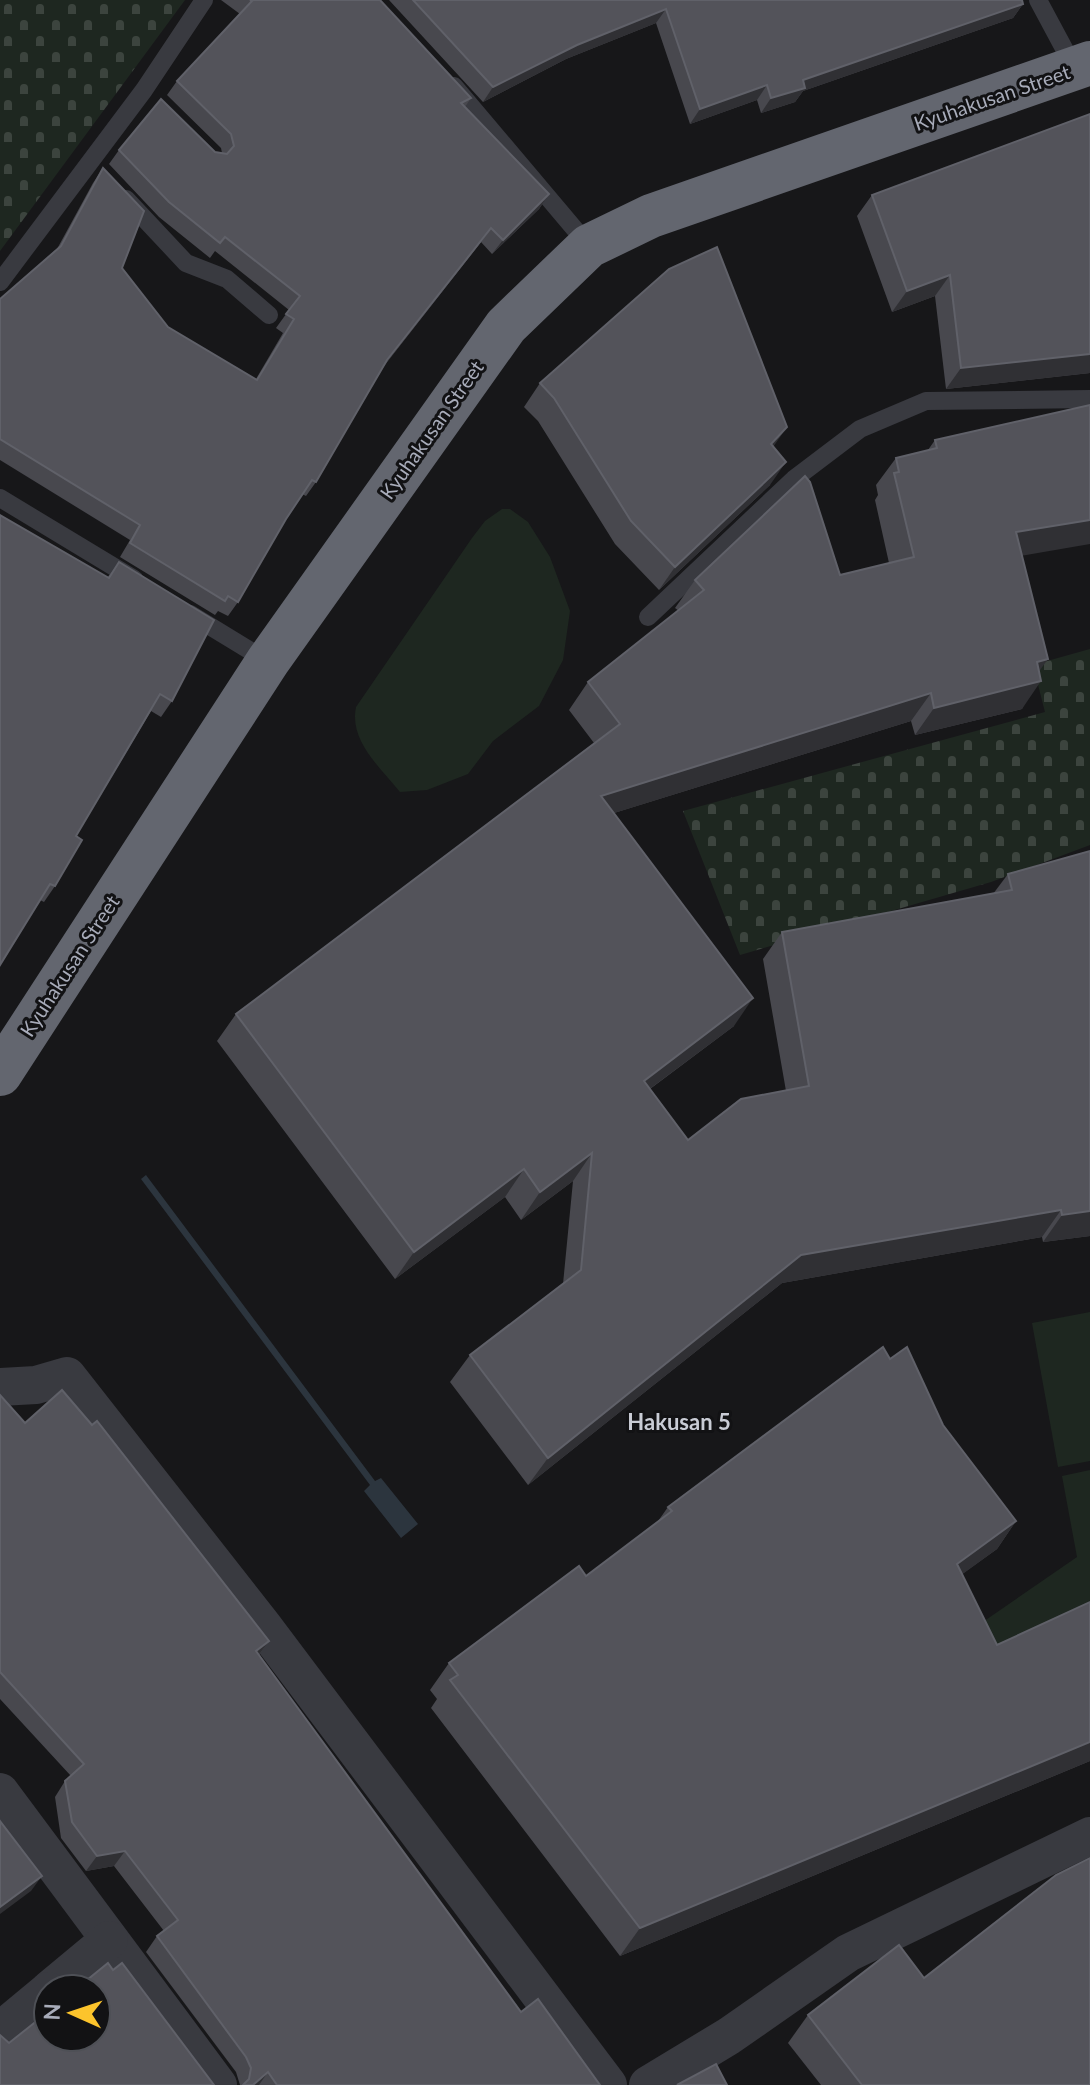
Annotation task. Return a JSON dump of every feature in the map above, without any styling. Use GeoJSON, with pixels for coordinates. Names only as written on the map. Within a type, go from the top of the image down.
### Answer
{"type":"FeatureCollection","features":[{"type":"Feature","properties":{"kind":"highway","name":"Kyuhakusan Street"},"geometry":{"type":"LineString","coordinates":[[0,1074],[268,661],[506,326],[589,246],[651,216],[1083,66]]}},
{"type":"Feature","properties":{"kind":"street"},"geometry":{"type":"LineString","coordinates":[[0,1387],[36,1385],[67,1376],[263,1626],[608,2085]]}},
{"type":"Feature","properties":{"kind":"street"},"geometry":{"type":"LineString","coordinates":[[0,1792],[218,2085]]}},
{"type":"Feature","properties":{"kind":"street"},"geometry":{"type":"LineString","coordinates":[[648,2085],[729,2036],[848,1953],[1090,1836]]}},
{"type":"Feature","properties":{"kind":"street"},"geometry":{"type":"LineString","coordinates":[[69,1973],[109,1940]]}},
{"type":"Feature","properties":{"kind":"street"},"geometry":{"type":"LineString","coordinates":[[0,2031],[32,2004]]}},
{"type":"Feature","properties":{"kind":"lane"},"geometry":{"type":"LineString","coordinates":[[0,282],[101,174],[150,96],[204,0]]}},
{"type":"Feature","properties":{"kind":"lane"},"geometry":{"type":"LineString","coordinates":[[1038,0],[1083,66]]}},
{"type":"Feature","properties":{"kind":"lane"},"geometry":{"type":"LineString","coordinates":[[444,74],[589,246]]}},
{"type":"Feature","properties":{"kind":"lane"},"geometry":{"type":"LineString","coordinates":[[101,174],[186,263],[227,279],[269,315]]}},
{"type":"Feature","properties":{"kind":"lane"},"geometry":{"type":"LineString","coordinates":[[648,617],[794,479],[860,429],[926,401],[1090,399]]}},
{"type":"Feature","properties":{"kind":"lane"},"geometry":{"type":"LineString","coordinates":[[0,498],[149,588]]}},
{"type":"Feature","properties":{"kind":"lane"},"geometry":{"type":"LineString","coordinates":[[176,605],[268,661]]}},
{"type":"Feature","properties":{"kind":"green space"},"geometry":{"type":"Polygon","coordinates":[[[0,0],[185,0],[0,251],[0,0]]]}},
{"type":"Feature","properties":{"kind":"green space"},"geometry":{"type":"Polygon","coordinates":[[[502,509],[510,509],[528,522],[550,557],[570,611],[563,660],[539,706],[493,741],[468,774],[427,790],[400,792],[362,742],[357,731],[356,707],[472,538],[485,521],[502,509]]]}},
{"type":"Feature","properties":{"kind":"green space"},"geometry":{"type":"Polygon","coordinates":[[[1090,649],[1090,845],[991,882],[740,955],[683,811],[1045,712],[1033,665],[1090,649]]]}},
{"type":"Feature","properties":{"kind":"green space"},"geometry":{"type":"Polygon","coordinates":[[[1090,1312],[1090,1461],[1058,1467],[1032,1323],[1090,1312]]]}},
{"type":"Feature","properties":{"kind":"green space"},"geometry":{"type":"Polygon","coordinates":[[[1090,1470],[1090,1620],[978,1673],[961,1637],[1077,1557],[1062,1476],[1090,1470]]]}},
{"type":"Feature","properties":{"kind":"shaded area"},"geometry":{"type":"Polygon","coordinates":[[[146,1175],[375,1481],[381,1478],[418,1524],[401,1538],[364,1491],[370,1485],[141,1179],[146,1175]]]}},
{"type":"Feature","properties":{"kind":"building"},"geometry":{"type":"Polygon","coordinates":[[[250,0],[380,0],[471,98],[461,103],[549,194],[503,240],[491,228],[387,360],[316,482],[312,480],[286,519],[238,602],[228,596],[225,601],[130,543],[140,525],[0,439],[0,299],[61,246],[103,168],[144,211],[122,268],[168,327],[257,380],[294,319],[286,314],[300,296],[225,237],[220,243],[169,202],[119,150],[161,99],[215,152],[227,154],[234,146],[231,134],[177,81],[250,0]]]}},
{"type":"Feature","properties":{"kind":"building"},"geometry":{"type":"Polygon","coordinates":[[[413,0],[1022,0],[1023,4],[803,80],[805,88],[771,98],[767,85],[700,109],[666,9],[577,45],[493,87],[413,0]]]}},
{"type":"Feature","properties":{"kind":"building"},"geometry":{"type":"Polygon","coordinates":[[[1090,114],[1090,354],[961,368],[950,275],[907,291],[872,195],[1090,114]]]}},
{"type":"Feature","properties":{"kind":"building"},"geometry":{"type":"Polygon","coordinates":[[[717,247],[787,427],[771,444],[786,462],[675,567],[631,521],[554,398],[540,383],[669,269],[717,247]]]}},
{"type":"Feature","properties":{"kind":"building"},"geometry":{"type":"Polygon","coordinates":[[[1090,405],[1090,520],[1016,532],[1048,659],[1037,662],[1041,681],[934,708],[931,693],[601,796],[753,998],[644,1081],[688,1140],[741,1099],[809,1086],[782,932],[1012,890],[1008,874],[1090,851],[1090,1211],[1062,1215],[1061,1210],[801,1255],[548,1458],[470,1355],[581,1270],[592,1153],[540,1192],[524,1169],[414,1252],[236,1014],[620,724],[588,682],[704,590],[695,580],[805,476],[810,482],[840,575],[914,557],[894,473],[899,472],[896,458],[937,448],[935,440],[1090,405]]]}},
{"type":"Feature","properties":{"kind":"building"},"geometry":{"type":"Polygon","coordinates":[[[0,515],[109,578],[119,562],[214,620],[172,701],[160,694],[76,836],[82,840],[55,886],[50,884],[0,965],[0,515]]]}},
{"type":"Feature","properties":{"kind":"building"},"geometry":{"type":"Polygon","coordinates":[[[883,1347],[890,1359],[907,1347],[943,1425],[1016,1521],[957,1564],[997,1645],[1090,1602],[1090,1742],[640,1928],[450,1680],[458,1675],[449,1663],[579,1566],[586,1576],[672,1511],[668,1507],[883,1347]]]}},
{"type":"Feature","properties":{"kind":"building"},"geometry":{"type":"Polygon","coordinates":[[[62,1390],[92,1425],[97,1421],[269,1641],[256,1651],[521,2012],[538,1999],[600,2085],[277,2085],[268,2072],[253,2085],[243,2085],[249,2079],[251,2068],[246,2057],[157,1936],[178,1920],[125,1851],[97,1856],[72,1822],[65,1781],[84,1764],[0,1672],[0,1395],[25,1423],[62,1390]]]}},
{"type":"Feature","properties":{"kind":"building"},"geometry":{"type":"Polygon","coordinates":[[[0,1821],[42,1876],[0,1907],[0,1821]]]}},
{"type":"Feature","properties":{"kind":"building"},"geometry":{"type":"Polygon","coordinates":[[[1090,1858],[1090,2085],[862,2085],[808,2015],[899,1945],[924,1978],[1056,1875],[1090,1858]]]}},
{"type":"Feature","properties":{"kind":"building"},"geometry":{"type":"Polygon","coordinates":[[[108,1963],[113,1970],[122,1963],[214,2085],[0,2085],[0,2035],[9,2043],[32,2025],[32,2053],[112,2053],[112,1973],[96,1973],[108,1963]]]}},
{"type":"Feature","properties":{"kind":"building"},"geometry":{"type":"Polygon","coordinates":[[[716,2064],[727,2085],[677,2085],[716,2064]]]}},
{"type":"Feature","properties":{"kind":"district","name":"Hakusan 5"},"geometry":{"type":"Point","coordinates":[679,1422]}}]}
